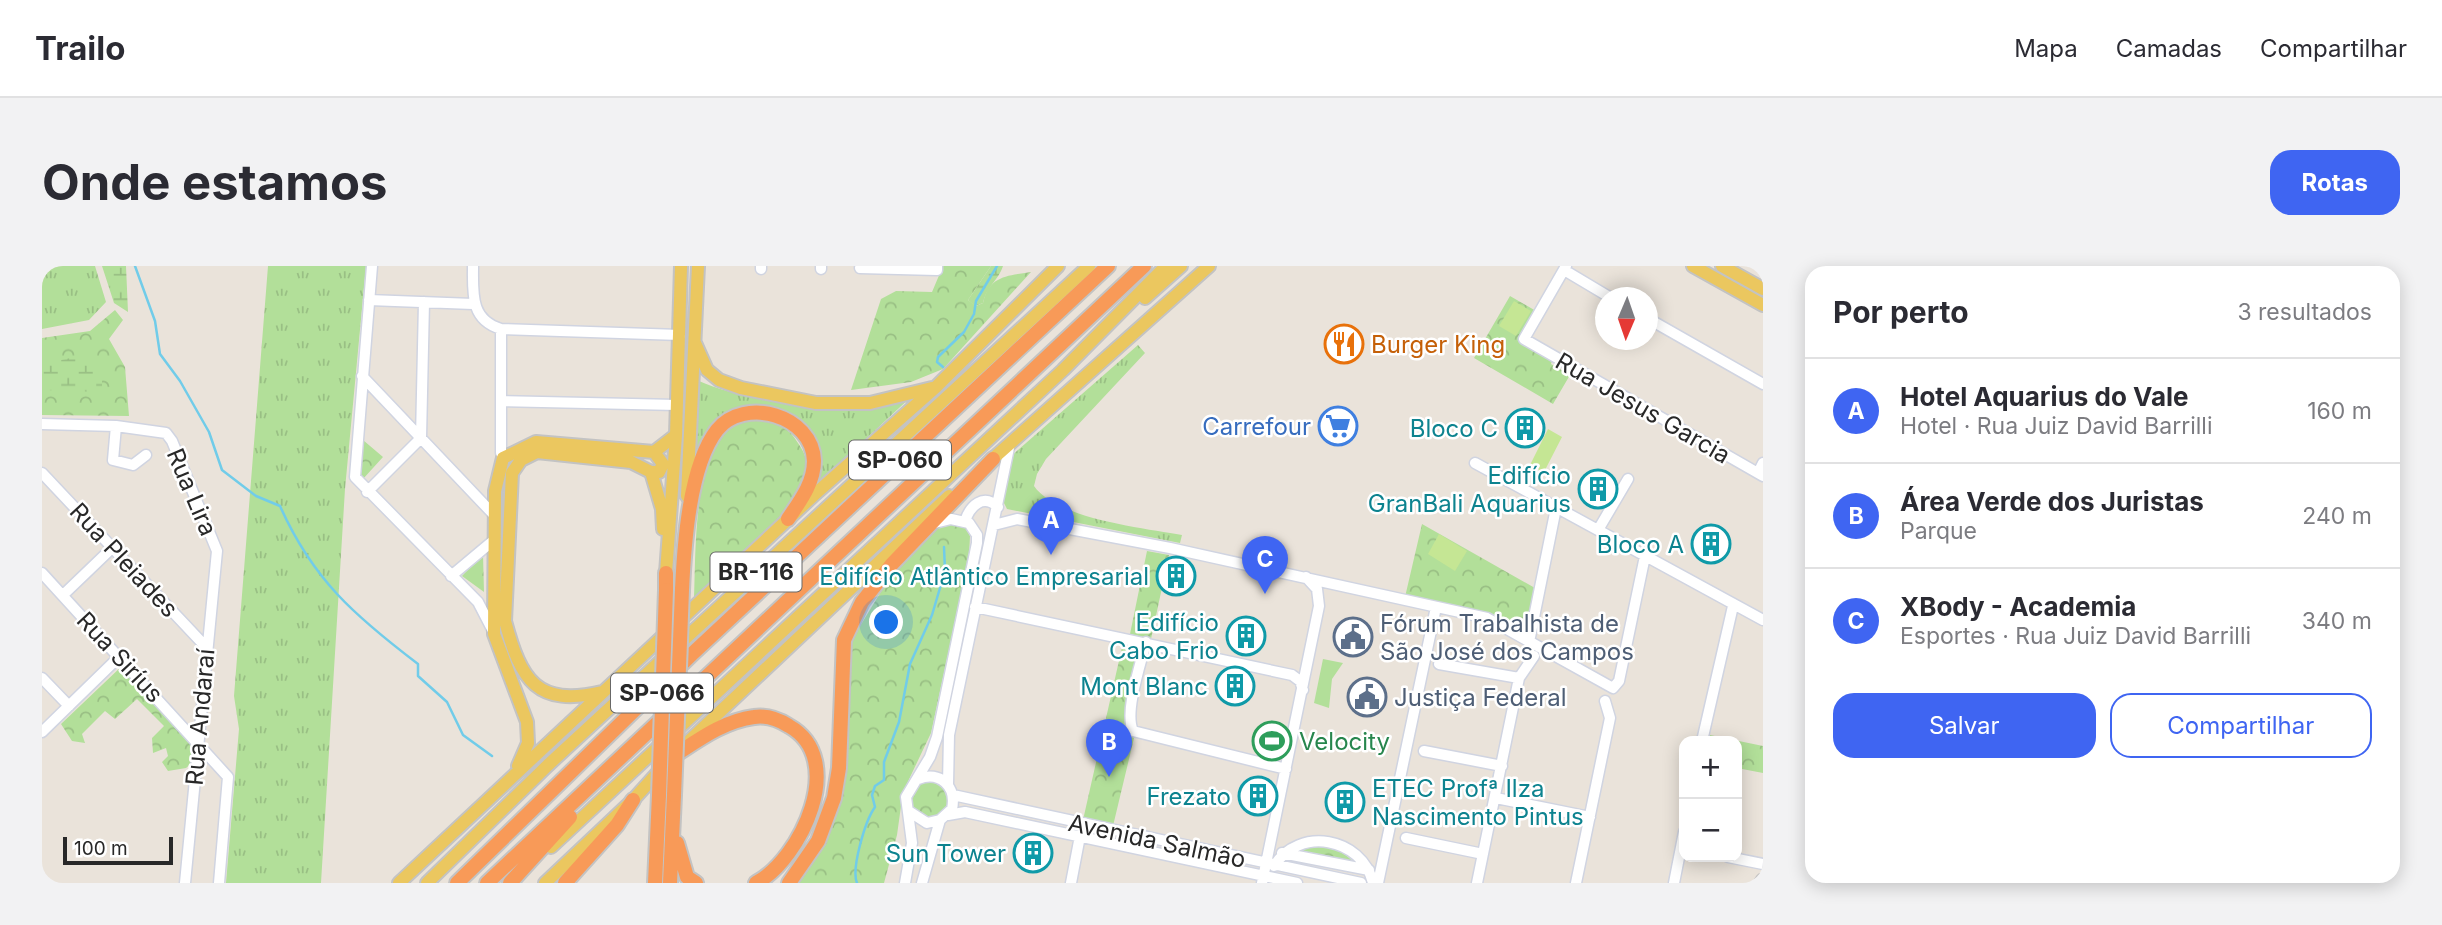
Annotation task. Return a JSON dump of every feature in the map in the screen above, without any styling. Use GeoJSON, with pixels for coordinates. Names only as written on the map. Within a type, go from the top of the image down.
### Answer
{"type":"FeatureCollection","features":[{"type":"Feature","properties":{"kind":"highway","name":"SP-060"},"geometry":{"type":"LineString","coordinates":[[457,883],[692,654],[1108,266]]}},
{"type":"Feature","properties":{"kind":"highway","name":"SP-060"},"geometry":{"type":"LineString","coordinates":[[487,883],[1144,266]]}},
{"type":"Feature","properties":{"kind":"highway"},"geometry":{"type":"LineString","coordinates":[[685,532],[699,472],[713,436],[725,421],[752,412],[780,416],[797,429],[813,455],[808,486],[789,519]]}},
{"type":"Feature","properties":{"kind":"highway"},"geometry":{"type":"LineString","coordinates":[[789,883],[818,841],[834,798],[839,768],[845,640],[862,602],[892,564],[935,523],[993,459]]}},
{"type":"Feature","properties":{"kind":"highway","name":"SP-066"},"geometry":{"type":"LineString","coordinates":[[673,825],[685,532]]}},
{"type":"Feature","properties":{"kind":"highway","name":"SP-066"},"geometry":{"type":"LineString","coordinates":[[657,827],[666,573]]}},
{"type":"Feature","properties":{"kind":"highway"},"geometry":{"type":"LineString","coordinates":[[672,757],[716,730],[756,717],[775,718],[796,729],[810,748],[816,771],[816,792],[808,820],[796,844],[780,865],[756,883]]}},
{"type":"Feature","properties":{"kind":"highway"},"geometry":{"type":"LineString","coordinates":[[511,883],[629,751]]}},
{"type":"Feature","properties":{"kind":"highway"},"geometry":{"type":"LineString","coordinates":[[565,883],[617,825],[633,800]]}},
{"type":"Feature","properties":{"kind":"highway"},"geometry":{"type":"LineString","coordinates":[[670,883],[673,825]]}},
{"type":"Feature","properties":{"kind":"highway"},"geometry":{"type":"LineString","coordinates":[[673,825],[687,877],[696,883]]}},
{"type":"Feature","properties":{"kind":"highway"},"geometry":{"type":"LineString","coordinates":[[648,883],[657,827]]}},
{"type":"Feature","properties":{"kind":"highway"},"geometry":{"type":"LineString","coordinates":[[655,883],[657,827]]}},
{"type":"Feature","properties":{"kind":"main road","name":"SP-066"},"geometry":{"type":"LineString","coordinates":[[666,573],[676,435],[681,266]]}},
{"type":"Feature","properties":{"kind":"main road","name":"SP-066"},"geometry":{"type":"LineString","coordinates":[[685,532],[698,266]]}},
{"type":"Feature","properties":{"kind":"main road","name":"BR-116"},"geometry":{"type":"LineString","coordinates":[[427,883],[660,661],[1089,266]]}},
{"type":"Feature","properties":{"kind":"main road","name":"BR-116"},"geometry":{"type":"LineString","coordinates":[[511,883],[1063,370],[1166,266]]}},
{"type":"Feature","properties":{"kind":"main road"},"geometry":{"type":"LineString","coordinates":[[1063,370],[1181,266]]}},
{"type":"Feature","properties":{"kind":"main road"},"geometry":{"type":"LineString","coordinates":[[545,883],[633,800],[672,757],[954,491],[1209,266]]}},
{"type":"Feature","properties":{"kind":"main road"},"geometry":{"type":"LineString","coordinates":[[1693,266],[1763,305]]}},
{"type":"Feature","properties":{"kind":"main road"},"geometry":{"type":"LineString","coordinates":[[1723,266],[1763,289]]}},
{"type":"Feature","properties":{"kind":"main road"},"geometry":{"type":"LineString","coordinates":[[399,883],[789,519],[936,387],[1054,269]]}},
{"type":"Feature","properties":{"kind":"main road"},"geometry":{"type":"LineString","coordinates":[[695,343],[707,370],[719,380],[741,388],[816,404],[870,403],[936,387]]}},
{"type":"Feature","properties":{"kind":"main road"},"geometry":{"type":"LineString","coordinates":[[510,778],[524,756],[528,743],[527,722],[494,634],[495,516],[498,475],[503,458],[536,442],[654,452],[676,435]]}},
{"type":"Feature","properties":{"kind":"main road"},"geometry":{"type":"LineString","coordinates":[[603,692],[573,699],[552,696],[536,686],[524,671],[509,636],[505,609],[512,473],[521,460],[537,452],[631,462],[651,472],[659,471],[663,464],[654,452]]}},
{"type":"Feature","properties":{"kind":"main road"},"geometry":{"type":"LineString","coordinates":[[651,472],[662,509],[666,573]]}},
{"type":"Feature","properties":{"kind":"street"},"geometry":{"type":"LineString","coordinates":[[372,266],[354,462],[355,477],[478,602],[494,634]]}},
{"type":"Feature","properties":{"kind":"street"},"geometry":{"type":"LineString","coordinates":[[473,266],[473,304],[490,326],[501,329],[680,335]]}},
{"type":"Feature","properties":{"kind":"street"},"geometry":{"type":"LineString","coordinates":[[860,268],[937,270],[937,266]]}},
{"type":"Feature","properties":{"kind":"street"},"geometry":{"type":"LineString","coordinates":[[1565,268],[1595,288]]}},
{"type":"Feature","properties":{"kind":"street","name":"Rua Jesus Garcia"},"geometry":{"type":"LineString","coordinates":[[1565,268],[1524,339],[1760,475]]}},
{"type":"Feature","properties":{"kind":"street"},"geometry":{"type":"LineString","coordinates":[[369,300],[473,304]]}},
{"type":"Feature","properties":{"kind":"street"},"geometry":{"type":"LineString","coordinates":[[367,492],[421,438],[424,302]]}},
{"type":"Feature","properties":{"kind":"street"},"geometry":{"type":"LineString","coordinates":[[1658,324],[1763,384]]}},
{"type":"Feature","properties":{"kind":"street"},"geometry":{"type":"LineString","coordinates":[[501,329],[501,453]]}},
{"type":"Feature","properties":{"kind":"street"},"geometry":{"type":"LineString","coordinates":[[362,376],[495,516]]}},
{"type":"Feature","properties":{"kind":"street"},"geometry":{"type":"LineString","coordinates":[[502,401],[677,404]]}},
{"type":"Feature","properties":{"kind":"street"},"geometry":{"type":"LineString","coordinates":[[42,424],[116,426],[113,460],[133,465],[146,455]]}},
{"type":"Feature","properties":{"kind":"street","name":"Rua Lira"},"geometry":{"type":"LineString","coordinates":[[116,426],[166,433],[172,441],[217,551]]}},
{"type":"Feature","properties":{"kind":"street"},"geometry":{"type":"LineString","coordinates":[[922,883],[953,794],[948,784],[949,735],[1010,443]]}},
{"type":"Feature","properties":{"kind":"street"},"geometry":{"type":"LineString","coordinates":[[1475,463],[1763,620]]}},
{"type":"Feature","properties":{"kind":"street"},"geometry":{"type":"LineString","coordinates":[[1760,475],[1763,463]]}},
{"type":"Feature","properties":{"kind":"street","name":"Rua Pleiades"},"geometry":{"type":"LineString","coordinates":[[42,473],[206,647]]}},
{"type":"Feature","properties":{"kind":"street"},"geometry":{"type":"LineString","coordinates":[[1598,530],[1628,479]]}},
{"type":"Feature","properties":{"kind":"street"},"geometry":{"type":"LineString","coordinates":[[965,521],[970,508],[978,502],[988,501],[998,507]]}},
{"type":"Feature","properties":{"kind":"street"},"geometry":{"type":"LineString","coordinates":[[1529,642],[1556,508]]}},
{"type":"Feature","properties":{"kind":"street"},"geometry":{"type":"LineString","coordinates":[[905,883],[912,843],[906,797],[908,790],[918,779],[937,737],[975,558],[977,535],[965,521],[951,519],[935,523]]}},
{"type":"Feature","properties":{"kind":"street"},"geometry":{"type":"LineString","coordinates":[[994,525],[1017,519],[1256,566],[1487,618],[1613,688],[1619,681],[1645,556]]}},
{"type":"Feature","properties":{"kind":"street"},"geometry":{"type":"LineString","coordinates":[[451,576],[494,540]]}},
{"type":"Feature","properties":{"kind":"street"},"geometry":{"type":"LineString","coordinates":[[63,595],[112,548]]}},
{"type":"Feature","properties":{"kind":"street","name":"Rua Andaraí"},"geometry":{"type":"LineString","coordinates":[[185,883],[217,551]]}},
{"type":"Feature","properties":{"kind":"street","name":"Rua Siríus"},"geometry":{"type":"LineString","coordinates":[[42,573],[228,777],[219,883]]}},
{"type":"Feature","properties":{"kind":"street"},"geometry":{"type":"LineString","coordinates":[[1270,865],[1286,769],[1319,606],[1317,589],[1305,577]]}},
{"type":"Feature","properties":{"kind":"street"},"geometry":{"type":"LineString","coordinates":[[1319,606],[1328,590],[1341,585]]}},
{"type":"Feature","properties":{"kind":"street"},"geometry":{"type":"LineString","coordinates":[[1703,736],[1733,606]]}},
{"type":"Feature","properties":{"kind":"street"},"geometry":{"type":"LineString","coordinates":[[975,607],[1292,675],[1300,681],[1303,690]]}},
{"type":"Feature","properties":{"kind":"street"},"geometry":{"type":"LineString","coordinates":[[1375,883],[1436,607]]}},
{"type":"Feature","properties":{"kind":"street"},"geometry":{"type":"LineString","coordinates":[[1146,642],[1132,708],[1130,723],[1133,731],[1286,769]]}},
{"type":"Feature","properties":{"kind":"street"},"geometry":{"type":"LineString","coordinates":[[1477,883],[1519,678],[1534,656]]}},
{"type":"Feature","properties":{"kind":"street"},"geometry":{"type":"LineString","coordinates":[[42,732],[119,657]]}},
{"type":"Feature","properties":{"kind":"street"},"geometry":{"type":"LineString","coordinates":[[1439,664],[1519,678]]}},
{"type":"Feature","properties":{"kind":"street"},"geometry":{"type":"LineString","coordinates":[[42,678],[69,706]]}},
{"type":"Feature","properties":{"kind":"street"},"geometry":{"type":"LineString","coordinates":[[1576,883],[1611,718],[1605,701]]}},
{"type":"Feature","properties":{"kind":"street"},"geometry":{"type":"LineString","coordinates":[[1424,751],[1502,765]]}},
{"type":"Feature","properties":{"kind":"street"},"geometry":{"type":"LineString","coordinates":[[918,779],[937,777],[948,784]]}},
{"type":"Feature","properties":{"kind":"street","name":"Avenida Salmão"},"geometry":{"type":"LineString","coordinates":[[953,794],[1112,831],[1362,883]]}},
{"type":"Feature","properties":{"kind":"street"},"geometry":{"type":"LineString","coordinates":[[1496,798],[1590,817]]}},
{"type":"Feature","properties":{"kind":"street"},"geometry":{"type":"LineString","coordinates":[[910,812],[927,823],[944,818]]}},
{"type":"Feature","properties":{"kind":"street","name":"Avenida Salmão"},"geometry":{"type":"LineString","coordinates":[[944,818],[965,812],[1104,840],[1262,879],[1297,883]]}},
{"type":"Feature","properties":{"kind":"street"},"geometry":{"type":"LineString","coordinates":[[1104,840],[1112,831]]}},
{"type":"Feature","properties":{"kind":"street"},"geometry":{"type":"LineString","coordinates":[[1071,883],[1080,835]]}},
{"type":"Feature","properties":{"kind":"street"},"geometry":{"type":"LineString","coordinates":[[1405,838],[1483,854]]}},
{"type":"Feature","properties":{"kind":"street"},"geometry":{"type":"LineString","coordinates":[[1262,879],[1270,865],[1282,853],[1298,844],[1327,842],[1353,851],[1369,870],[1375,883]]}},
{"type":"Feature","properties":{"kind":"street"},"geometry":{"type":"LineString","coordinates":[[1282,853],[1369,870]]}},
{"type":"Feature","properties":{"kind":"street"},"geometry":{"type":"LineString","coordinates":[[1674,883],[1679,858]]}},
{"type":"Feature","properties":{"kind":"street"},"geometry":{"type":"LineString","coordinates":[[1742,860],[1763,864]]}},
{"type":"Feature","properties":{"kind":"green space"},"geometry":{"type":"Polygon","coordinates":[[[48,266],[95,266],[106,302],[89,320],[42,329],[42,276],[48,266]]]}},
{"type":"Feature","properties":{"kind":"green space"},"geometry":{"type":"Polygon","coordinates":[[[102,266],[126,266],[128,312],[114,303],[102,266]]]}},
{"type":"Feature","properties":{"kind":"green space"},"geometry":{"type":"Polygon","coordinates":[[[268,266],[366,266],[345,489],[321,883],[226,883],[239,729],[234,696],[268,266]]]}},
{"type":"Feature","properties":{"kind":"green space"},"geometry":{"type":"Polygon","coordinates":[[[943,266],[991,266],[968,300],[976,306],[983,303],[994,282],[1031,272],[943,369],[911,382],[851,390],[881,299],[896,291],[932,292],[943,266]]]}},
{"type":"Feature","properties":{"kind":"green space"},"geometry":{"type":"Polygon","coordinates":[[[991,266],[1003,266],[983,303],[975,306],[968,300],[991,266]]]}},
{"type":"Feature","properties":{"kind":"green space"},"geometry":{"type":"Polygon","coordinates":[[[1510,296],[1536,311],[1520,339],[1553,358],[1551,364],[1570,375],[1553,404],[1474,358],[1510,296]]]}},
{"type":"Feature","properties":{"kind":"green space"},"geometry":{"type":"Polygon","coordinates":[[[1514,301],[1531,311],[1516,336],[1499,326],[1514,301]]]}},
{"type":"Feature","properties":{"kind":"green space"},"geometry":{"type":"Polygon","coordinates":[[[115,310],[123,320],[109,339],[125,367],[129,416],[42,415],[42,338],[90,331],[115,310]]]}},
{"type":"Feature","properties":{"kind":"green space"},"geometry":{"type":"Polygon","coordinates":[[[1138,345],[1145,353],[1046,459],[1037,474],[1034,486],[1061,507],[1102,520],[1182,535],[1180,543],[1007,509],[1003,501],[1010,457],[1138,345]]]}},
{"type":"Feature","properties":{"kind":"green space"},"geometry":{"type":"Polygon","coordinates":[[[90,354],[102,373],[102,392],[42,390],[42,364],[90,354]]]}},
{"type":"Feature","properties":{"kind":"green space"},"geometry":{"type":"Polygon","coordinates":[[[699,381],[730,392],[766,400],[837,409],[865,407],[912,396],[813,488],[819,471],[792,416],[772,409],[742,407],[731,412],[713,432],[696,463],[699,381]]]}},
{"type":"Feature","properties":{"kind":"green space"},"geometry":{"type":"Polygon","coordinates":[[[758,419],[781,426],[794,437],[806,461],[803,484],[779,520],[694,600],[696,533],[709,457],[719,439],[732,426],[758,419]]]}},
{"type":"Feature","properties":{"kind":"green space"},"geometry":{"type":"Polygon","coordinates":[[[1548,429],[1562,437],[1544,472],[1530,465],[1548,429]]]}},
{"type":"Feature","properties":{"kind":"green space"},"geometry":{"type":"Polygon","coordinates":[[[363,440],[383,457],[363,479],[360,473],[363,440]]]}},
{"type":"Feature","properties":{"kind":"green space"},"geometry":{"type":"Polygon","coordinates":[[[942,524],[965,527],[970,536],[969,557],[931,733],[903,792],[897,835],[884,883],[798,883],[829,829],[851,641],[888,580],[942,524]]]}},
{"type":"Feature","properties":{"kind":"green space"},"geometry":{"type":"Polygon","coordinates":[[[1422,524],[1535,588],[1526,638],[1487,616],[1405,597],[1422,524]]]}},
{"type":"Feature","properties":{"kind":"green space"},"geometry":{"type":"Polygon","coordinates":[[[1439,534],[1467,551],[1455,571],[1428,554],[1439,534]]]}},
{"type":"Feature","properties":{"kind":"green space"},"geometry":{"type":"Polygon","coordinates":[[[1147,551],[1169,555],[1151,639],[1130,634],[1147,551]]]}},
{"type":"Feature","properties":{"kind":"green space"},"geometry":{"type":"Polygon","coordinates":[[[483,554],[484,592],[462,576],[483,554]]]}},
{"type":"Feature","properties":{"kind":"green space"},"geometry":{"type":"Polygon","coordinates":[[[1123,643],[1145,647],[1129,721],[1135,734],[1113,826],[1083,820],[1123,643]]]}},
{"type":"Feature","properties":{"kind":"green space"},"geometry":{"type":"Polygon","coordinates":[[[1323,659],[1343,663],[1332,679],[1329,708],[1314,703],[1323,659]]]}},
{"type":"Feature","properties":{"kind":"green space"},"geometry":{"type":"Polygon","coordinates":[[[123,665],[194,742],[193,762],[186,768],[168,771],[162,762],[168,756],[166,748],[153,753],[152,738],[164,726],[137,699],[115,719],[105,711],[82,734],[85,743],[72,741],[61,724],[123,665]]]}},
{"type":"Feature","properties":{"kind":"green space"},"geometry":{"type":"Polygon","coordinates":[[[1742,742],[1763,746],[1763,773],[1742,769],[1742,742]]]}},
{"type":"Feature","properties":{"kind":"green space"},"geometry":{"type":"Polygon","coordinates":[[[919,780],[941,781],[952,802],[935,821],[916,815],[913,810],[911,797],[919,780]]]}},
{"type":"Feature","properties":{"kind":"green space"},"geometry":{"type":"Polygon","coordinates":[[[1317,844],[1344,854],[1362,874],[1283,859],[1294,849],[1317,844]]]}},
{"type":"Feature","properties":{"kind":"waterway"},"geometry":{"type":"LineString","coordinates":[[135,266],[155,321],[160,354],[180,381],[209,432],[222,470],[256,496],[280,506],[307,555],[338,595],[374,629],[418,664],[418,676],[447,702],[463,735],[492,756]]}},
{"type":"Feature","properties":{"kind":"waterway"},"geometry":{"type":"LineString","coordinates":[[943,367],[937,362],[938,357],[964,332],[974,314],[976,301],[997,266]]}},
{"type":"Feature","properties":{"kind":"waterway"},"geometry":{"type":"LineString","coordinates":[[857,883],[856,867],[860,845],[875,807],[872,795],[875,786],[884,780],[884,762],[899,722],[910,664],[932,615],[945,571],[944,547]]}},
{"type":"Feature","properties":{"kind":"place","name":"Burger King"},"geometry":{"type":"Point","coordinates":[1344,344]}},
{"type":"Feature","properties":{"kind":"place","name":"Carrefour"},"geometry":{"type":"Point","coordinates":[1338,426]}},
{"type":"Feature","properties":{"kind":"place","name":"Bloco C"},"geometry":{"type":"Point","coordinates":[1525,428]}},
{"type":"Feature","properties":{"kind":"place","name":"Edifício GranBali Aquarius"},"geometry":{"type":"Point","coordinates":[1598,489]}},
{"type":"Feature","properties":{"kind":"place","name":"Bloco A"},"geometry":{"type":"Point","coordinates":[1711,544]}},
{"type":"Feature","properties":{"kind":"place","name":"Hotel Aquarius do Vale"},"geometry":{"type":"Point","coordinates":[1051,555]}},
{"type":"Feature","properties":{"kind":"place","name":"Edifício Atlântico Empresarial"},"geometry":{"type":"Point","coordinates":[1176,576]}},
{"type":"Feature","properties":{"kind":"place","name":"XBody - Academia"},"geometry":{"type":"Point","coordinates":[1265,594]}},
{"type":"Feature","properties":{"kind":"place","name":"Edifício Cabo Frio"},"geometry":{"type":"Point","coordinates":[1246,636]}},
{"type":"Feature","properties":{"kind":"place","name":"Fórum Trabalhista de São José dos Campos"},"geometry":{"type":"Point","coordinates":[1353,637]}},
{"type":"Feature","properties":{"kind":"place","name":"Mont Blanc"},"geometry":{"type":"Point","coordinates":[1235,686]}},
{"type":"Feature","properties":{"kind":"place","name":"Justiça Federal"},"geometry":{"type":"Point","coordinates":[1367,697]}},
{"type":"Feature","properties":{"kind":"place","name":"Velocity"},"geometry":{"type":"Point","coordinates":[1272,741]}},
{"type":"Feature","properties":{"kind":"place","name":"Área Verde dos Juristas"},"geometry":{"type":"Point","coordinates":[1109,777]}},
{"type":"Feature","properties":{"kind":"place","name":"Frezato"},"geometry":{"type":"Point","coordinates":[1258,796]}},
{"type":"Feature","properties":{"kind":"place","name":"ETEC Profª Ilza Nascimento Pintus"},"geometry":{"type":"Point","coordinates":[1345,802]}},
{"type":"Feature","properties":{"kind":"place","name":"Sun Tower"},"geometry":{"type":"Point","coordinates":[1033,853]}}]}
